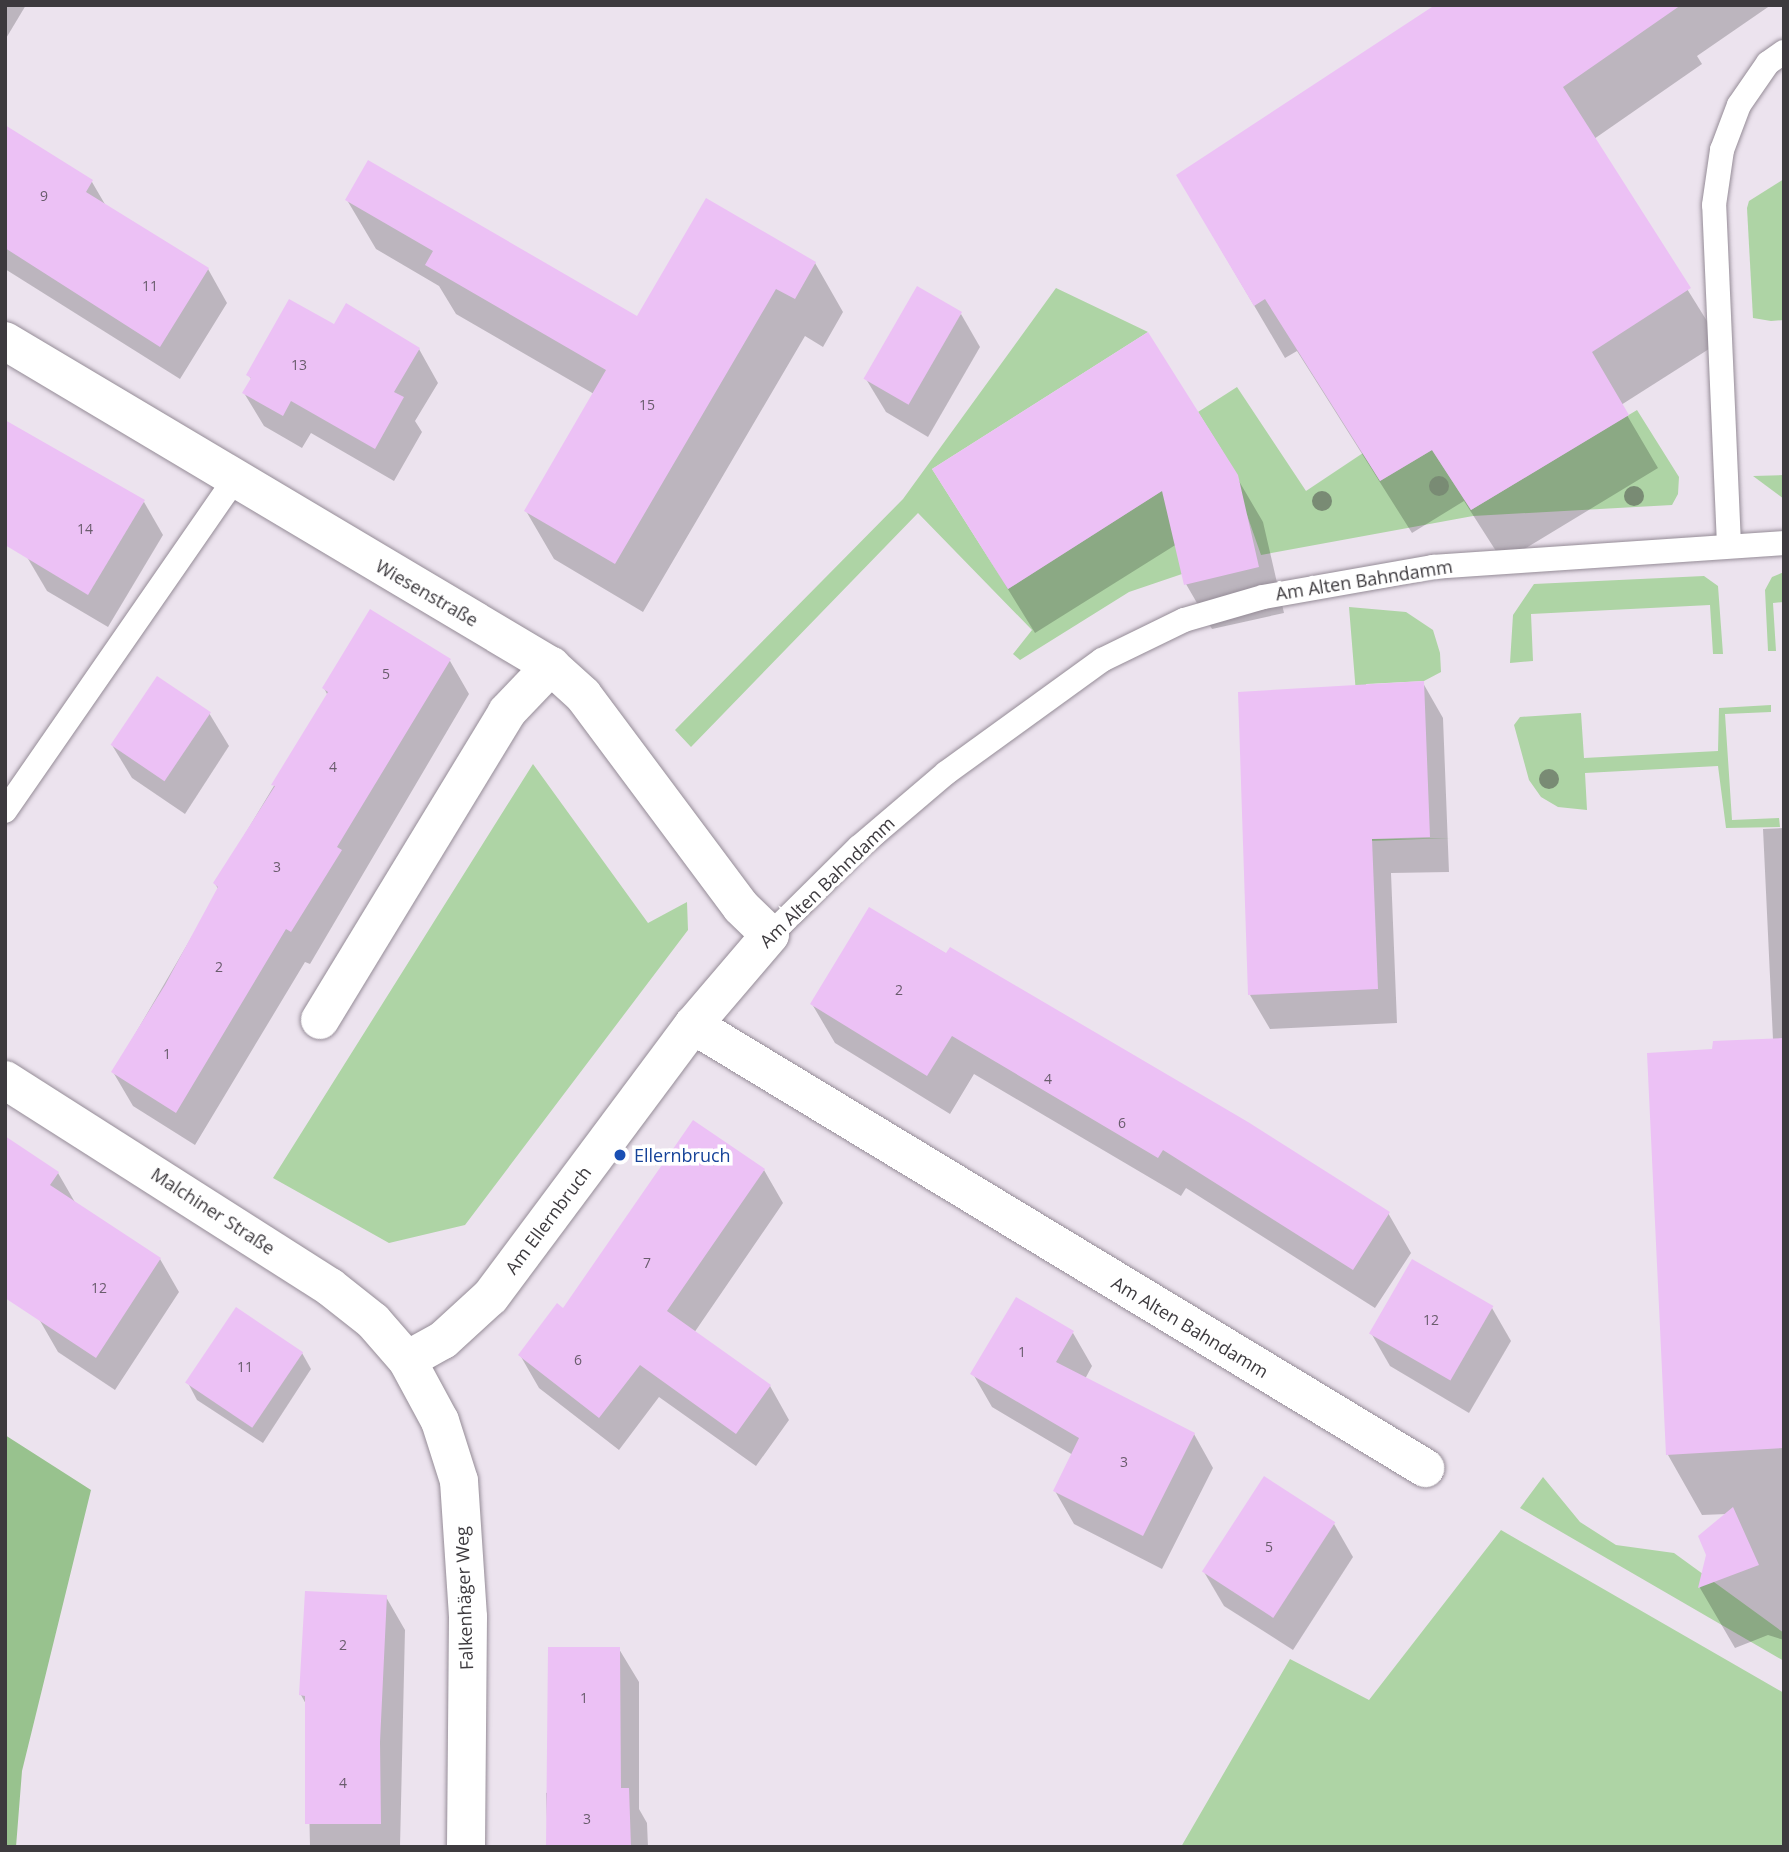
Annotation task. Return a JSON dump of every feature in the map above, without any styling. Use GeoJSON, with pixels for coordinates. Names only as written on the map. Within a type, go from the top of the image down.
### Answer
{"type":"FeatureCollection","features":[{"type":"Feature","properties":{"kind":"street","name":"Wiesenstraße"},"geometry":{"type":"LineString","coordinates":[[5,341],[551,666],[583,695],[741,907],[770,935]]}},
{"type":"Feature","properties":{"kind":"street"},"geometry":{"type":"LineString","coordinates":[[320,1020],[507,712],[551,666]]}},
{"type":"Feature","properties":{"kind":"street","name":"Am Alten Bahndamm"},"geometry":{"type":"LineString","coordinates":[[770,935],[694,1025],[1425,1468]]}},
{"type":"Feature","properties":{"kind":"street","name":"Am Ellernbruch"},"geometry":{"type":"LineString","coordinates":[[407,1360],[443,1340],[490,1297],[694,1025]]}},
{"type":"Feature","properties":{"kind":"street","name":"Malchiner Straße"},"geometry":{"type":"LineString","coordinates":[[5,1080],[330,1287],[373,1321],[407,1360]]}},
{"type":"Feature","properties":{"kind":"street","name":"Falkenhäger Weg"},"geometry":{"type":"LineString","coordinates":[[407,1360],[440,1421],[459,1481],[468,1617],[466,1847]]}},
{"type":"Feature","properties":{"kind":"lane"},"geometry":{"type":"LineString","coordinates":[[1729,545],[1714,205],[1722,150],[1739,105],[1768,63],[1784,52]]}},
{"type":"Feature","properties":{"kind":"lane"},"geometry":{"type":"LineString","coordinates":[[5,811],[235,479]]}},
{"type":"Feature","properties":{"kind":"lane","name":"Am Alten Bahndamm"},"geometry":{"type":"LineString","coordinates":[[770,935],[859,847],[946,773],[1102,660],[1184,620],[1262,597],[1372,576],[1475,563],[1784,543]]}},
{"type":"Feature","properties":{"kind":"green space"},"geometry":{"type":"Polygon","coordinates":[[[1784,179],[1784,320],[1771,321],[1753,318],[1747,208],[1749,201],[1784,179]]]}},
{"type":"Feature","properties":{"kind":"green space"},"geometry":{"type":"Polygon","coordinates":[[[1056,288],[1148,332],[932,469],[1008,589],[1223,452],[1198,412],[1237,387],[1306,491],[1363,453],[1380,481],[1432,450],[1471,510],[1637,410],[1679,477],[1678,494],[1672,505],[1473,516],[1261,555],[1247,515],[1182,574],[1129,592],[1020,660],[1013,654],[1032,630],[918,513],[691,747],[675,730],[903,499],[1056,288]]]}},
{"type":"Feature","properties":{"kind":"green space"},"geometry":{"type":"Polygon","coordinates":[[[1784,475],[1784,499],[1753,476],[1784,475]]]}},
{"type":"Feature","properties":{"kind":"green space"},"geometry":{"type":"Polygon","coordinates":[[[1784,572],[1784,602],[1773,603],[1776,651],[1768,651],[1765,590],[1772,577],[1784,572]]]}},
{"type":"Feature","properties":{"kind":"green space"},"geometry":{"type":"Polygon","coordinates":[[[1704,576],[1718,586],[1723,654],[1713,654],[1710,605],[1531,614],[1533,661],[1510,663],[1513,615],[1534,584],[1704,576]]]}},
{"type":"Feature","properties":{"kind":"green space"},"geometry":{"type":"Polygon","coordinates":[[[1349,607],[1406,612],[1433,630],[1440,653],[1441,672],[1424,681],[1366,684],[1371,839],[1451,838],[1368,841],[1349,607]]]}},
{"type":"Feature","properties":{"kind":"green space"},"geometry":{"type":"Polygon","coordinates":[[[1771,705],[1771,712],[1725,714],[1732,820],[1779,818],[1780,827],[1726,828],[1718,766],[1585,773],[1587,810],[1558,807],[1541,797],[1529,780],[1514,725],[1520,717],[1581,713],[1584,758],[1718,751],[1719,708],[1771,705]]]}},
{"type":"Feature","properties":{"kind":"green space"},"geometry":{"type":"Polygon","coordinates":[[[533,764],[648,923],[687,902],[688,930],[465,1225],[389,1243],[273,1178],[533,764]]]}},
{"type":"Feature","properties":{"kind":"green space"},"geometry":{"type":"Polygon","coordinates":[[[5,1435],[91,1490],[22,1771],[16,1847],[5,1847],[5,1435]]]}},
{"type":"Feature","properties":{"kind":"green space"},"geometry":{"type":"Polygon","coordinates":[[[1543,1477],[1580,1522],[1616,1545],[1674,1553],[1784,1633],[1784,1661],[1520,1508],[1543,1477]]]}},
{"type":"Feature","properties":{"kind":"green space"},"geometry":{"type":"Polygon","coordinates":[[[1501,1530],[1784,1693],[1784,1847],[1181,1847],[1290,1659],[1369,1700],[1501,1530]]]}},
{"type":"Feature","properties":{"kind":"building"},"geometry":{"type":"Polygon","coordinates":[[[1435,5],[1681,5],[1563,87],[1691,288],[1592,352],[1629,415],[1471,510],[1432,450],[1380,481],[1265,299],[1254,306],[1176,175],[1435,5]]]}},
{"type":"Feature","properties":{"kind":"building"},"geometry":{"type":"Polygon","coordinates":[[[5,125],[93,180],[86,192],[209,268],[160,347],[5,248],[5,125]]]}},
{"type":"Feature","properties":{"kind":"building"},"geometry":{"type":"Polygon","coordinates":[[[368,160],[637,316],[706,198],[816,262],[795,299],[776,289],[615,564],[524,511],[606,370],[425,265],[433,251],[345,200],[368,160]]]}},
{"type":"Feature","properties":{"kind":"building"},"geometry":{"type":"Polygon","coordinates":[[[917,286],[962,312],[909,405],[864,379],[917,286]]]}},
{"type":"Feature","properties":{"kind":"building"},"geometry":{"type":"Polygon","coordinates":[[[289,299],[334,324],[346,303],[420,348],[394,392],[404,397],[375,449],[291,401],[283,416],[242,393],[251,378],[246,375],[289,299]]]}},
{"type":"Feature","properties":{"kind":"building"},"geometry":{"type":"Polygon","coordinates":[[[1148,332],[1238,475],[1259,567],[1184,585],[1162,491],[1008,589],[932,469],[1148,332]]]}},
{"type":"Feature","properties":{"kind":"building"},"geometry":{"type":"Polygon","coordinates":[[[5,420],[145,500],[88,595],[5,545],[5,420]]]}},
{"type":"Feature","properties":{"kind":"building"},"geometry":{"type":"Polygon","coordinates":[[[370,609],[451,659],[337,847],[342,850],[291,932],[286,929],[176,1113],[111,1072],[165,985],[218,887],[213,883],[275,786],[271,785],[328,692],[322,688],[370,609]]]}},
{"type":"Feature","properties":{"kind":"building"},"geometry":{"type":"Polygon","coordinates":[[[157,676],[211,712],[164,781],[111,745],[157,676]]]}},
{"type":"Feature","properties":{"kind":"building"},"geometry":{"type":"Polygon","coordinates":[[[1424,681],[1430,837],[1372,839],[1378,989],[1248,995],[1238,692],[1424,681]]]}},
{"type":"Feature","properties":{"kind":"building"},"geometry":{"type":"Polygon","coordinates":[[[869,907],[946,953],[950,947],[1248,1122],[1390,1212],[1353,1270],[1163,1150],[1158,1158],[952,1036],[927,1076],[810,1004],[869,907]]]}},
{"type":"Feature","properties":{"kind":"building"},"geometry":{"type":"Polygon","coordinates":[[[1784,1038],[1784,1448],[1666,1455],[1647,1053],[1712,1049],[1713,1041],[1784,1038]]]}},
{"type":"Feature","properties":{"kind":"building"},"geometry":{"type":"Polygon","coordinates":[[[693,1120],[765,1169],[667,1311],[771,1385],[736,1434],[640,1365],[599,1418],[518,1355],[557,1303],[563,1308],[693,1120]]]}},
{"type":"Feature","properties":{"kind":"building"},"geometry":{"type":"Polygon","coordinates":[[[5,1136],[59,1172],[50,1185],[161,1258],[96,1358],[5,1298],[5,1136]]]}},
{"type":"Feature","properties":{"kind":"building"},"geometry":{"type":"Polygon","coordinates":[[[1412,1259],[1493,1306],[1450,1380],[1369,1333],[1412,1259]]]}},
{"type":"Feature","properties":{"kind":"building"},"geometry":{"type":"Polygon","coordinates":[[[1016,1297],[1074,1331],[1056,1362],[1195,1433],[1143,1536],[1053,1491],[1079,1438],[970,1374],[1016,1297]]]}},
{"type":"Feature","properties":{"kind":"building"},"geometry":{"type":"Polygon","coordinates":[[[236,1307],[303,1352],[252,1428],[185,1382],[236,1307]]]}},
{"type":"Feature","properties":{"kind":"building"},"geometry":{"type":"Polygon","coordinates":[[[1264,1476],[1335,1522],[1273,1618],[1202,1572],[1264,1476]]]}},
{"type":"Feature","properties":{"kind":"building"},"geometry":{"type":"Polygon","coordinates":[[[1733,1507],[1759,1565],[1698,1588],[1706,1555],[1698,1536],[1733,1507]]]}},
{"type":"Feature","properties":{"kind":"building"},"geometry":{"type":"Polygon","coordinates":[[[305,1591],[387,1595],[380,1742],[381,1824],[305,1824],[305,1696],[299,1695],[305,1591]]]}},
{"type":"Feature","properties":{"kind":"building"},"geometry":{"type":"Polygon","coordinates":[[[548,1647],[620,1647],[621,1788],[629,1788],[631,1847],[546,1847],[548,1647]]]}},
{"type":"Feature","properties":{"kind":"place","name":"Ellernbruch"},"geometry":{"type":"Point","coordinates":[620,1155]}}]}
